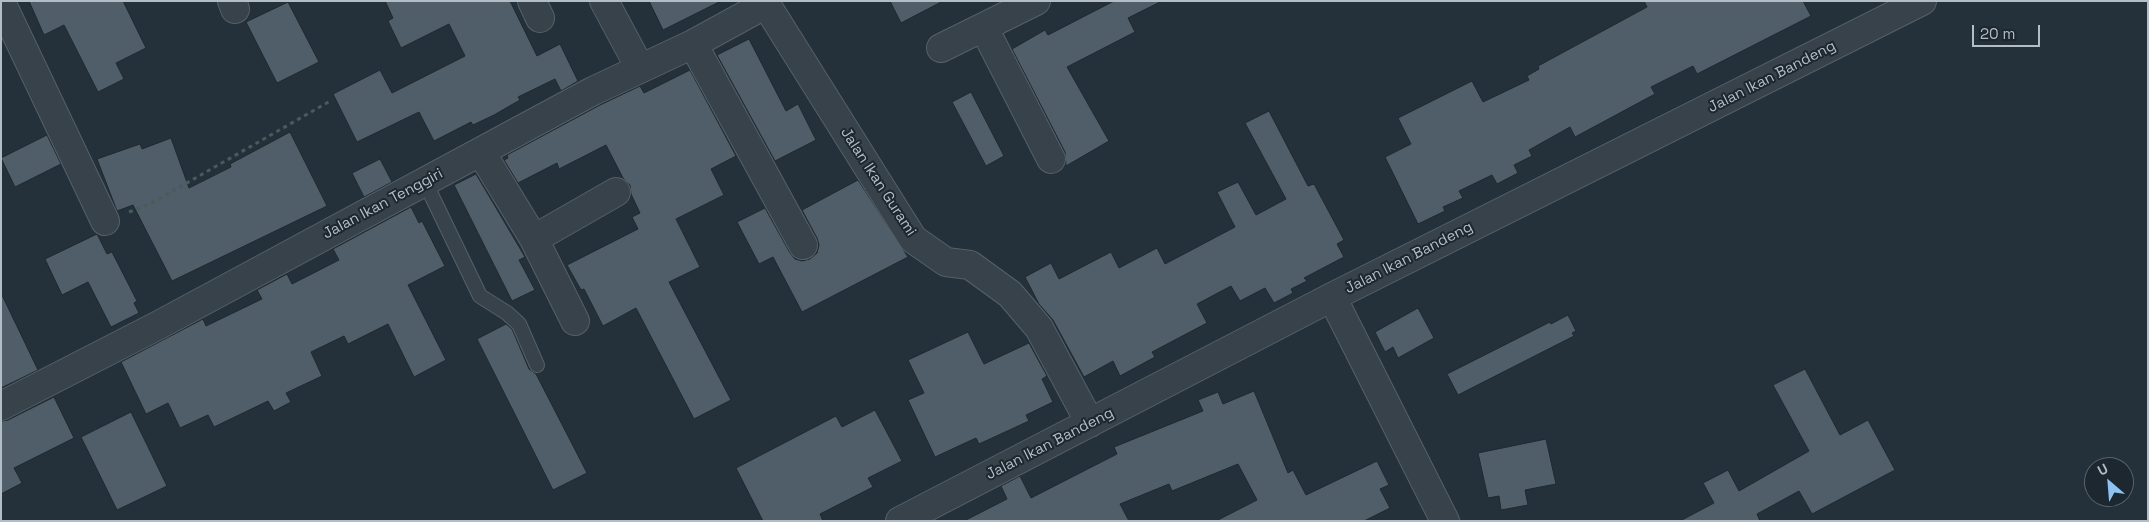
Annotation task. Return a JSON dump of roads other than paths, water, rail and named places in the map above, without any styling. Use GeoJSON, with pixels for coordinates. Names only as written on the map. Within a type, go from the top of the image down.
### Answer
{"type":"FeatureCollection","features":[{"type":"Feature","properties":{"kind":"street"},"geometry":{"type":"LineString","coordinates":[[604,1],[640,68]]}},
{"type":"Feature","properties":{"kind":"street"},"geometry":{"type":"LineString","coordinates":[[941,48],[1036,1]]}},
{"type":"Feature","properties":{"kind":"street","name":"Jalan Ikan Bandeng"},"geometry":{"type":"LineString","coordinates":[[900,521],[1332,297],[1922,1]]}},
{"type":"Feature","properties":{"kind":"street"},"geometry":{"type":"LineString","coordinates":[[1,2],[105,222]]}},
{"type":"Feature","properties":{"kind":"street","name":"Jalan Ikan Tenggiri"},"geometry":{"type":"LineString","coordinates":[[1,406],[157,326],[594,91],[693,44],[765,3]]}},
{"type":"Feature","properties":{"kind":"street","name":"Jalan Ikan Gurami"},"geometry":{"type":"LineString","coordinates":[[765,3],[913,238],[946,262],[970,265],[1010,294],[1040,328],[1090,423]]}},
{"type":"Feature","properties":{"kind":"street"},"geometry":{"type":"LineString","coordinates":[[984,28],[1051,159]]}},
{"type":"Feature","properties":{"kind":"street"},"geometry":{"type":"LineString","coordinates":[[693,44],[803,245]]}},
{"type":"Feature","properties":{"kind":"street"},"geometry":{"type":"LineString","coordinates":[[481,152],[534,239],[575,321]]}},
{"type":"Feature","properties":{"kind":"street"},"geometry":{"type":"LineString","coordinates":[[534,239],[616,192]]}},
{"type":"Feature","properties":{"kind":"street"},"geometry":{"type":"LineString","coordinates":[[1332,297],[1445,521]]}},
{"type":"Feature","properties":{"kind":"lane"},"geometry":{"type":"LineString","coordinates":[[425,182],[480,296],[507,313],[519,324],[537,365]]}}]}
